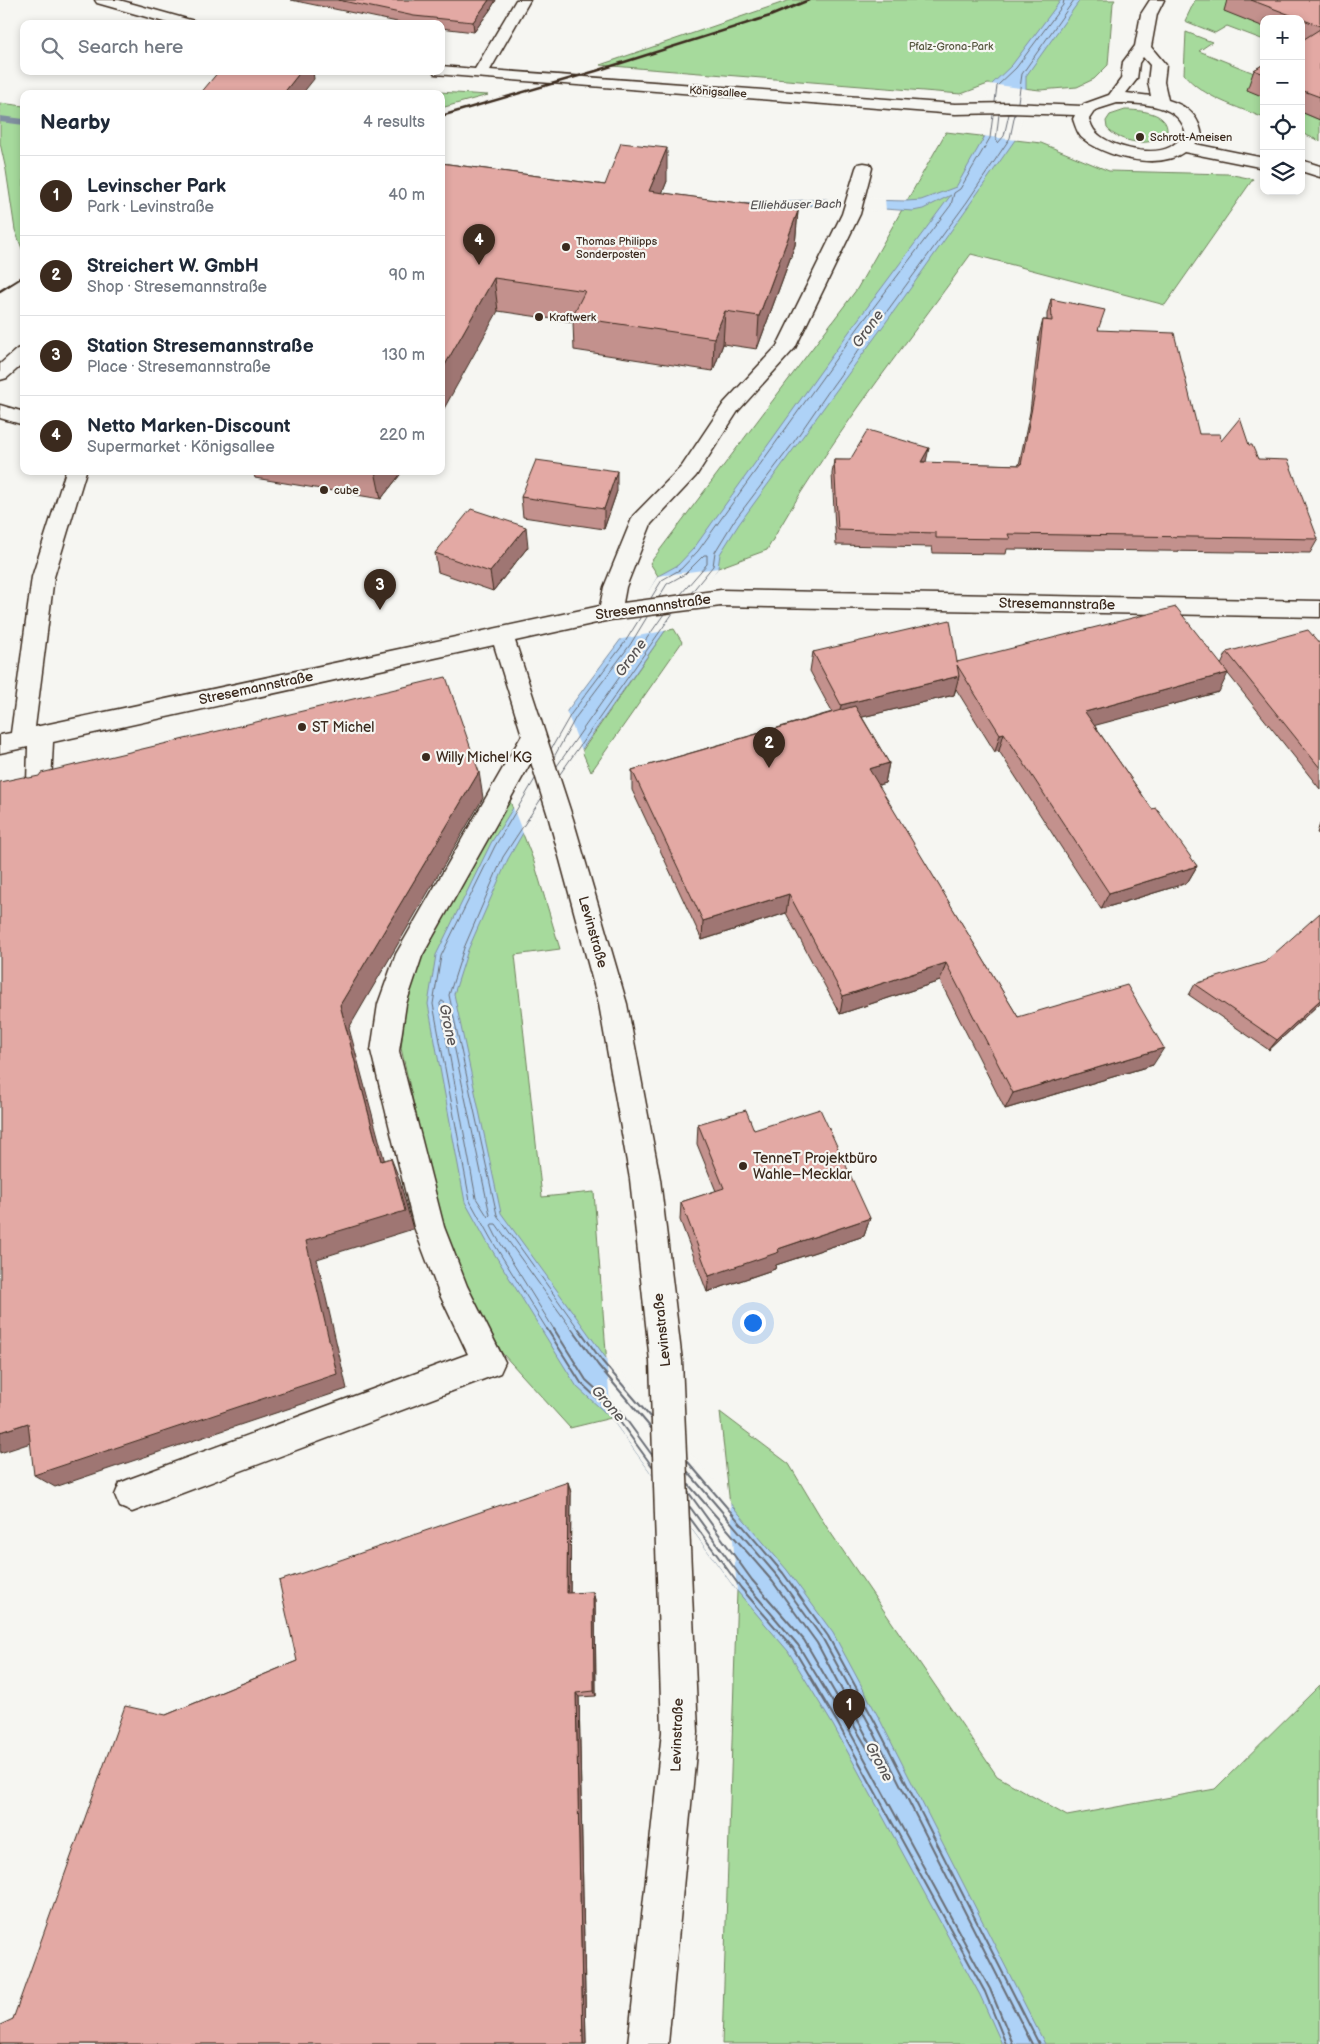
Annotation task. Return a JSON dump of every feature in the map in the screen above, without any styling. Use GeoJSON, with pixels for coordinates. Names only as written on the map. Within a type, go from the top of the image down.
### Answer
{"type":"FeatureCollection","features":[{"type":"Feature","properties":{"kind":"street"},"geometry":{"type":"LineString","coordinates":[[102,0],[174,20]]}},
{"type":"Feature","properties":{"kind":"street"},"geometry":{"type":"LineString","coordinates":[[480,74],[523,0]]}},
{"type":"Feature","properties":{"kind":"street"},"geometry":{"type":"LineString","coordinates":[[1115,98],[1129,80],[1130,62],[1142,47],[1149,14],[1157,0]]}},
{"type":"Feature","properties":{"kind":"street"},"geometry":{"type":"LineString","coordinates":[[1142,47],[1158,65],[1156,82],[1161,103]]}},
{"type":"Feature","properties":{"kind":"street","name":"Königsallee"},"geometry":{"type":"LineString","coordinates":[[445,71],[955,109],[1044,120],[1085,111],[1102,101],[1115,98],[1133,98],[1161,103],[1183,113],[1201,128],[1184,147]]}},
{"type":"Feature","properties":{"kind":"street"},"geometry":{"type":"LineString","coordinates":[[1085,111],[1081,119],[1084,131],[1105,147],[1134,155],[1168,154],[1184,147],[1260,162]]}},
{"type":"Feature","properties":{"kind":"street"},"geometry":{"type":"LineString","coordinates":[[1067,128],[1084,131]]}},
{"type":"Feature","properties":{"kind":"street"},"geometry":{"type":"LineString","coordinates":[[1231,140],[1260,149]]}},
{"type":"Feature","properties":{"kind":"street"},"geometry":{"type":"LineString","coordinates":[[1305,166],[1320,172]]}},
{"type":"Feature","properties":{"kind":"street"},"geometry":{"type":"LineString","coordinates":[[610,612],[615,587],[641,521],[689,471],[731,407],[785,348],[851,214],[864,168]]}},
{"type":"Feature","properties":{"kind":"street"},"geometry":{"type":"LineString","coordinates":[[1305,170],[1320,172]]}},
{"type":"Feature","properties":{"kind":"street"},"geometry":{"type":"LineString","coordinates":[[0,374],[20,356]]}},
{"type":"Feature","properties":{"kind":"street"},"geometry":{"type":"LineString","coordinates":[[0,411],[20,418]]}},
{"type":"Feature","properties":{"kind":"street"},"geometry":{"type":"LineString","coordinates":[[45,794],[39,783],[32,737],[44,577],[75,475]]}},
{"type":"Feature","properties":{"kind":"street","name":"Stresemannstraße"},"geometry":{"type":"LineString","coordinates":[[0,744],[502,634],[610,612],[695,601],[731,598],[1320,609]]}},
{"type":"Feature","properties":{"kind":"street","name":"Levinstraße"},"geometry":{"type":"LineString","coordinates":[[502,634],[561,819],[613,1004],[645,1179],[666,1361],[680,1732],[648,2044]]}},
{"type":"Feature","properties":{"kind":"street"},"geometry":{"type":"LineString","coordinates":[[132,1495],[489,1362],[454,1293],[429,1227],[385,1051],[392,1004],[409,954],[536,741]]}},
{"type":"Feature","properties":{"kind":"green space","name":"Pfalz-Grona-Park"},"geometry":{"type":"Polygon","coordinates":[[[790,0],[1115,0],[1113,3],[1108,65],[1094,79],[1077,87],[1040,90],[988,84],[961,94],[600,65],[790,0]]]}},
{"type":"Feature","properties":{"kind":"green space"},"geometry":{"type":"Polygon","coordinates":[[[1195,0],[1320,0],[1305,15],[1260,15],[1260,38],[1227,26],[1215,33],[1185,21],[1195,0]]]}},
{"type":"Feature","properties":{"kind":"green space"},"geometry":{"type":"Polygon","coordinates":[[[1186,32],[1212,42],[1199,51],[1260,75],[1260,116],[1210,95],[1200,89],[1184,74],[1186,32]]]}},
{"type":"Feature","properties":{"kind":"green space"},"geometry":{"type":"Polygon","coordinates":[[[445,92],[488,95],[445,107],[445,92]]]}},
{"type":"Feature","properties":{"kind":"green space"},"geometry":{"type":"Polygon","coordinates":[[[0,103],[20,106],[20,243],[15,230],[0,143],[0,103]]]}},
{"type":"Feature","properties":{"kind":"green space"},"geometry":{"type":"Polygon","coordinates":[[[1125,110],[1145,112],[1158,116],[1166,125],[1167,132],[1154,141],[1145,142],[1128,140],[1112,133],[1107,128],[1106,121],[1110,115],[1125,110]]]}},
{"type":"Feature","properties":{"kind":"green space"},"geometry":{"type":"Polygon","coordinates":[[[1305,114],[1320,120],[1320,141],[1305,135],[1305,114]]]}},
{"type":"Feature","properties":{"kind":"green space"},"geometry":{"type":"Polygon","coordinates":[[[946,132],[1041,143],[1109,171],[1228,174],[1253,179],[1165,305],[971,254],[839,436],[767,550],[718,568],[658,576],[650,563],[857,289],[946,132]]]}},
{"type":"Feature","properties":{"kind":"green space"},"geometry":{"type":"Polygon","coordinates":[[[674,629],[682,642],[591,772],[582,751],[665,631],[674,629]]]}},
{"type":"Feature","properties":{"kind":"green space"},"geometry":{"type":"Polygon","coordinates":[[[508,796],[534,862],[560,949],[515,955],[542,1197],[594,1192],[611,1418],[570,1428],[502,1353],[466,1285],[440,1220],[401,1048],[406,1002],[419,960],[508,796]]]}},
{"type":"Feature","properties":{"kind":"green space"},"geometry":{"type":"Polygon","coordinates":[[[720,1412],[789,1464],[826,1526],[997,1776],[1067,1816],[1215,1789],[1320,1685],[1320,2044],[722,2044],[737,1591],[720,1412]]]}},
{"type":"Feature","properties":{"kind":"water","name":"Grone"},"geometry":{"type":"Polygon","coordinates":[[[1061,0],[1080,0],[1026,76],[1026,88],[1015,140],[905,296],[739,524],[720,554],[718,568],[665,631],[523,833],[508,859],[468,950],[454,994],[501,1213],[606,1358],[787,1570],[833,1633],[880,1720],[1045,2044],[1002,2044],[980,1995],[833,1725],[788,1651],[737,1591],[611,1418],[577,1387],[487,1242],[465,1202],[428,1004],[436,955],[491,843],[513,808],[567,711],[621,639],[658,576],[678,565],[694,548],[854,325],[951,195],[923,209],[913,211],[827,205],[680,211],[679,207],[826,199],[921,200],[956,187],[985,136],[992,84],[1012,65],[1061,0]]]}},
{"type":"Feature","properties":{"kind":"pier"},"geometry":{"type":"Polygon","coordinates":[[[990,84],[1028,89],[1017,140],[982,136],[990,84]]]}},
{"type":"Feature","properties":{"kind":"pier"},"geometry":{"type":"Polygon","coordinates":[[[827,197],[885,198],[886,211],[828,208],[827,197]]]}},
{"type":"Feature","properties":{"kind":"pier"},"geometry":{"type":"Polygon","coordinates":[[[718,568],[701,592],[669,630],[617,640],[658,576],[718,568]]]}},
{"type":"Feature","properties":{"kind":"pier"},"geometry":{"type":"Polygon","coordinates":[[[565,708],[583,753],[524,836],[512,805],[565,708]]]}},
{"type":"Feature","properties":{"kind":"pier"},"geometry":{"type":"Polygon","coordinates":[[[606,1354],[730,1500],[737,1591],[611,1418],[606,1354]]]}},
{"type":"Feature","properties":{"kind":"building"},"geometry":{"type":"Polygon","coordinates":[[[338,0],[489,0],[473,22],[414,16],[338,0]]]}},
{"type":"Feature","properties":{"kind":"building"},"geometry":{"type":"Polygon","coordinates":[[[1251,0],[1320,0],[1320,26],[1305,20],[1305,15],[1290,15],[1251,0]]]}},
{"type":"Feature","properties":{"kind":"building"},"geometry":{"type":"Polygon","coordinates":[[[1320,29],[1320,97],[1305,91],[1305,38],[1320,29]]]}},
{"type":"Feature","properties":{"kind":"building"},"geometry":{"type":"Polygon","coordinates":[[[1260,66],[1260,72],[1254,70],[1260,66]]]}},
{"type":"Feature","properties":{"kind":"building"},"geometry":{"type":"Polygon","coordinates":[[[216,75],[298,75],[286,90],[203,90],[216,75]]]}},
{"type":"Feature","properties":{"kind":"building"},"geometry":{"type":"Polygon","coordinates":[[[621,143],[667,148],[649,191],[798,211],[759,316],[725,311],[714,338],[572,317],[585,291],[494,278],[445,365],[445,164],[605,185],[621,143]]]}},
{"type":"Feature","properties":{"kind":"building"},"geometry":{"type":"Polygon","coordinates":[[[1051,299],[1105,310],[1098,330],[1174,333],[1199,434],[1220,434],[1221,441],[1240,418],[1249,445],[1252,445],[1258,459],[1288,460],[1318,539],[1008,534],[1010,539],[936,538],[936,533],[838,530],[834,460],[850,460],[868,430],[929,448],[921,462],[1021,465],[1034,397],[1043,320],[1052,321],[1051,299]]]}},
{"type":"Feature","properties":{"kind":"building"},"geometry":{"type":"Polygon","coordinates":[[[536,460],[617,471],[604,509],[521,497],[536,460]]]}},
{"type":"Feature","properties":{"kind":"building"},"geometry":{"type":"Polygon","coordinates":[[[471,509],[526,527],[490,572],[435,553],[471,509]]]}},
{"type":"Feature","properties":{"kind":"building"},"geometry":{"type":"Polygon","coordinates":[[[1176,607],[1228,673],[1085,712],[1152,809],[1156,808],[1197,866],[1109,893],[1004,733],[1000,734],[957,665],[959,676],[841,705],[813,652],[950,620],[957,662],[1176,607]]]}},
{"type":"Feature","properties":{"kind":"building"},"geometry":{"type":"Polygon","coordinates":[[[1308,630],[1320,644],[1320,768],[1227,652],[1308,630]]]}},
{"type":"Feature","properties":{"kind":"building"},"geometry":{"type":"Polygon","coordinates":[[[446,677],[479,772],[340,1005],[381,1161],[391,1158],[405,1211],[306,1241],[337,1374],[34,1475],[28,1423],[0,1432],[0,782],[39,776],[41,773],[446,677]]]}},
{"type":"Feature","properties":{"kind":"building"},"geometry":{"type":"Polygon","coordinates":[[[855,706],[889,763],[869,769],[1018,1017],[1127,985],[1164,1048],[1013,1093],[946,963],[843,996],[789,894],[703,921],[632,770],[855,706]]]}},
{"type":"Feature","properties":{"kind":"building"},"geometry":{"type":"Polygon","coordinates":[[[1320,913],[1320,1000],[1277,1040],[1195,984],[1265,962],[1320,913]]]}},
{"type":"Feature","properties":{"kind":"building"},"geometry":{"type":"Polygon","coordinates":[[[820,1109],[870,1218],[778,1249],[779,1252],[709,1276],[681,1202],[724,1188],[698,1124],[746,1110],[754,1130],[820,1109]]]}},
{"type":"Feature","properties":{"kind":"building"},"geometry":{"type":"Polygon","coordinates":[[[568,1482],[567,1593],[593,1592],[594,1691],[576,1693],[583,2044],[0,2044],[0,2025],[13,2019],[125,1706],[166,1715],[297,1661],[279,1581],[568,1482]]]}},
{"type":"Feature","properties":{"kind":"waterway","name":"Elliehäuser Bach"},"geometry":{"type":"LineString","coordinates":[[0,119],[20,122]]}},
{"type":"Feature","properties":{"kind":"railway"},"geometry":{"type":"LineString","coordinates":[[445,115],[596,71],[770,16],[809,0]]}},
{"type":"Feature","properties":{"kind":"railway"},"geometry":{"type":"LineString","coordinates":[[0,291],[20,278]]}},
{"type":"Feature","properties":{"kind":"place","name":"Schrott-Ameisen"},"geometry":{"type":"Point","coordinates":[1140,137]}},
{"type":"Feature","properties":{"kind":"place","name":"Thomas Philipps Sonderposten"},"geometry":{"type":"Point","coordinates":[566,247]}},
{"type":"Feature","properties":{"kind":"place","name":"Netto Marken-Discount"},"geometry":{"type":"Point","coordinates":[479,265]}},
{"type":"Feature","properties":{"kind":"place","name":"Kraftwerk"},"geometry":{"type":"Point","coordinates":[539,317]}},
{"type":"Feature","properties":{"kind":"place","name":"cube"},"geometry":{"type":"Point","coordinates":[324,490]}},
{"type":"Feature","properties":{"kind":"place","name":"Station Stresemannstraße"},"geometry":{"type":"Point","coordinates":[380,610]}},
{"type":"Feature","properties":{"kind":"place","name":"ST Michel"},"geometry":{"type":"Point","coordinates":[302,727]}},
{"type":"Feature","properties":{"kind":"place","name":"Willy Michel KG"},"geometry":{"type":"Point","coordinates":[426,757]}},
{"type":"Feature","properties":{"kind":"place","name":"Streichert W. GmbH"},"geometry":{"type":"Point","coordinates":[769,768]}},
{"type":"Feature","properties":{"kind":"place","name":"TenneT Projektbüro Wahle–Mecklar"},"geometry":{"type":"Point","coordinates":[743,1166]}},
{"type":"Feature","properties":{"kind":"place","name":"Levinscher Park"},"geometry":{"type":"Point","coordinates":[849,1730]}}]}
